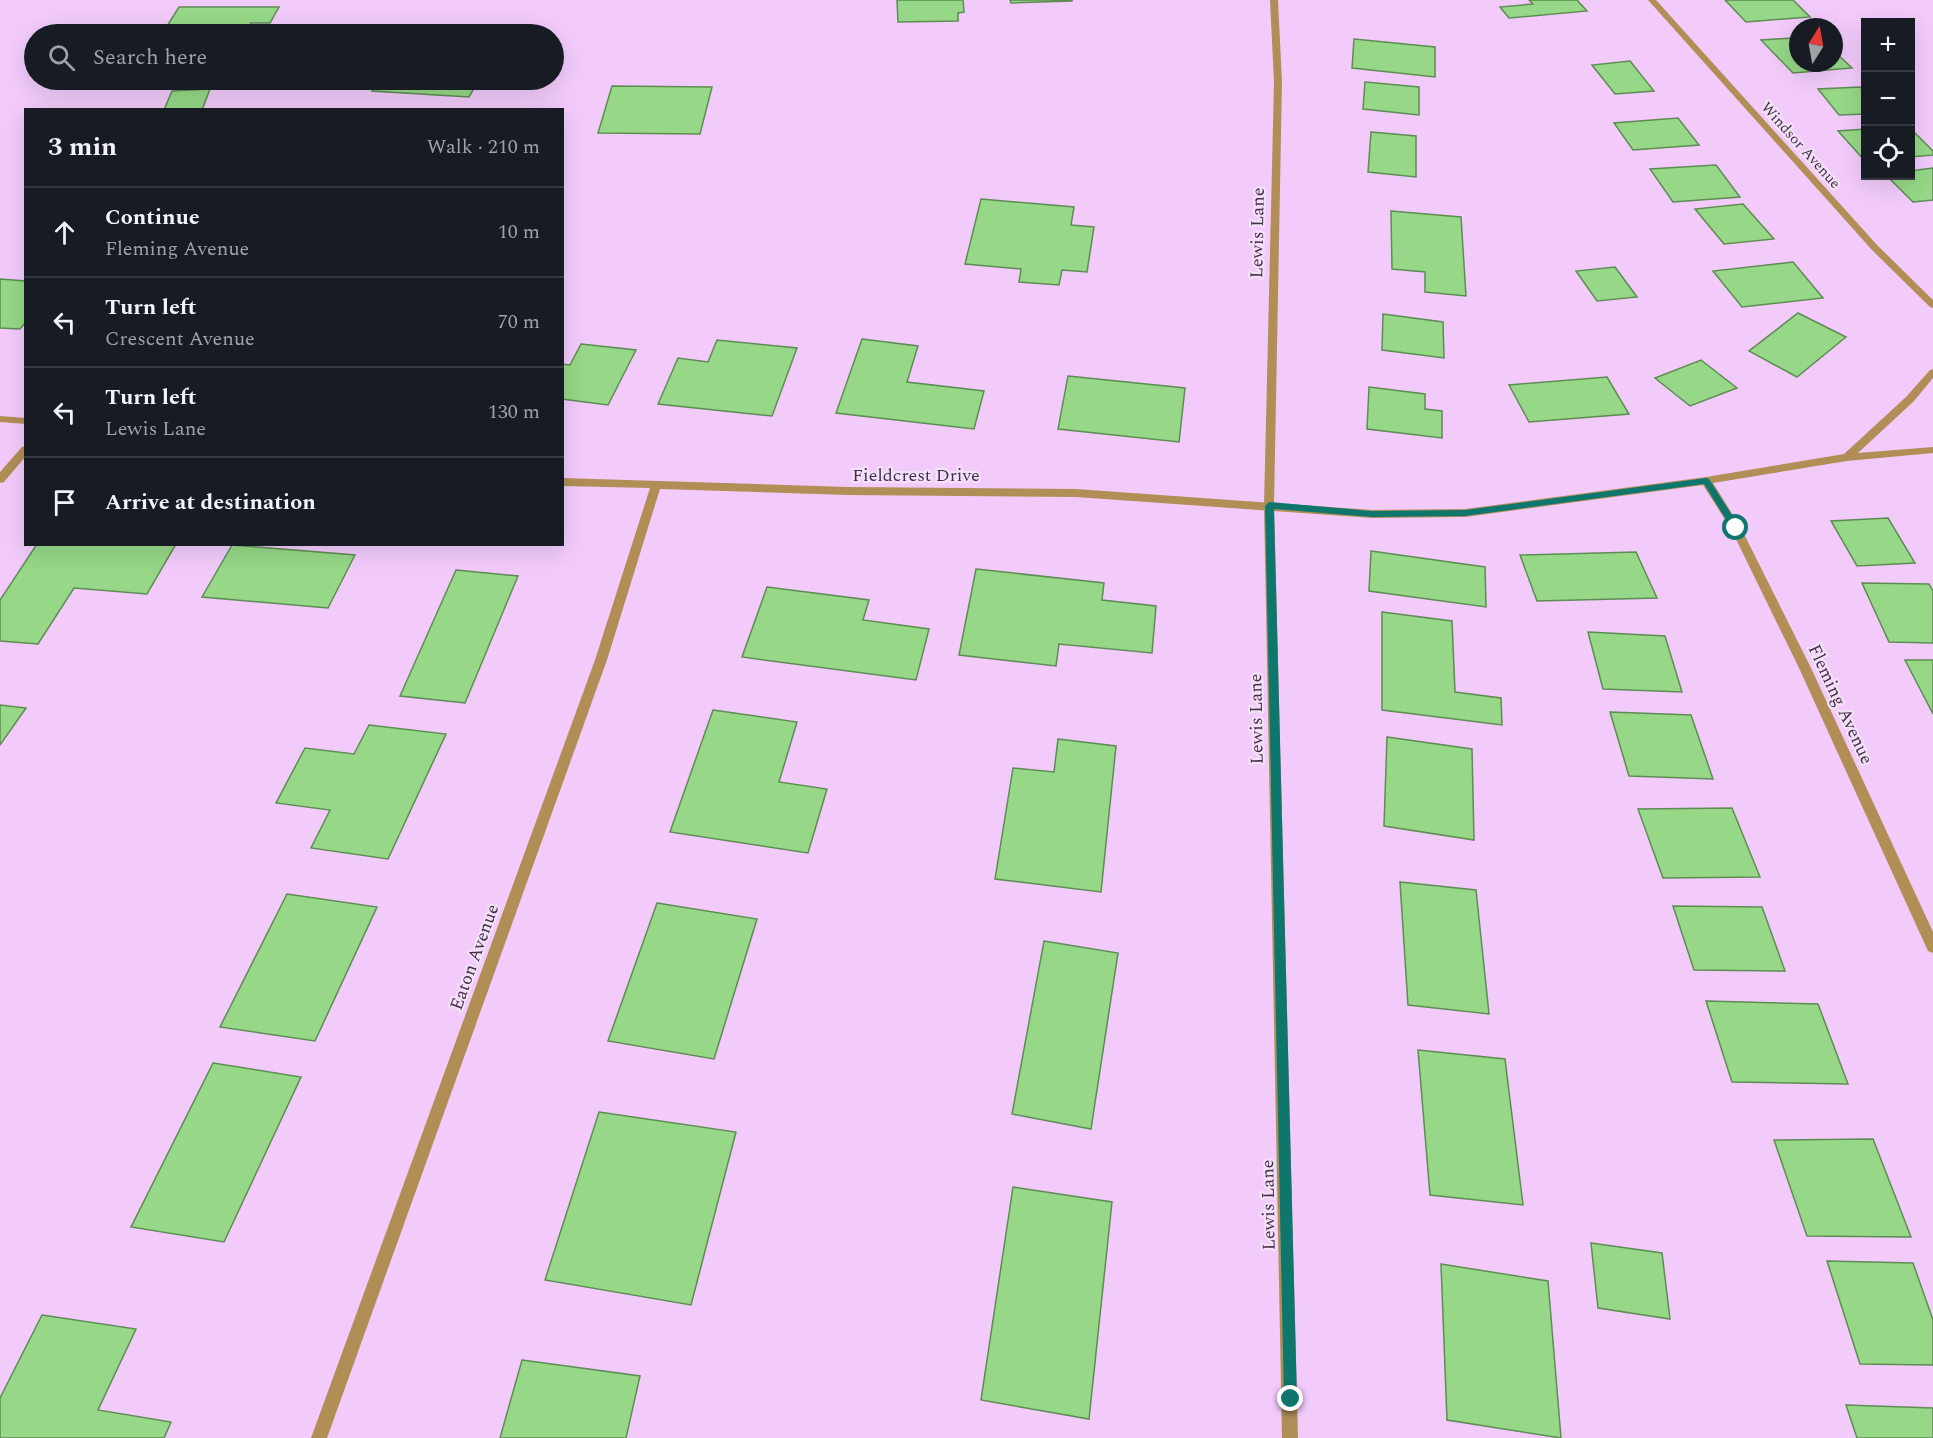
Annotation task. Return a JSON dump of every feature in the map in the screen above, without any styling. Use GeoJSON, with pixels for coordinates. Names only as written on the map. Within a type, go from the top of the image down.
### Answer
{"type":"FeatureCollection","features":[{"type":"Feature","properties":{"kind":"street","name":"Lewis Lane"},"geometry":{"type":"LineString","coordinates":[[1274,0],[1278,82],[1269,506],[1290,1438]]}},
{"type":"Feature","properties":{"kind":"street","name":"Windsor Avenue"},"geometry":{"type":"LineString","coordinates":[[1652,0],[1875,249],[1933,305]]}},
{"type":"Feature","properties":{"kind":"street"},"geometry":{"type":"LineString","coordinates":[[1847,457],[1910,399],[1933,372]]}},
{"type":"Feature","properties":{"kind":"street"},"geometry":{"type":"LineString","coordinates":[[0,419],[24,421]]}},
{"type":"Feature","properties":{"kind":"street","name":"Fieldcrest Drive"},"geometry":{"type":"LineString","coordinates":[[564,482],[848,491],[1076,493],[1372,514],[1465,513],[1706,481],[1847,457],[1933,450]]}},
{"type":"Feature","properties":{"kind":"street"},"geometry":{"type":"LineString","coordinates":[[0,479],[24,451]]}},
{"type":"Feature","properties":{"kind":"street","name":"Fleming Avenue"},"geometry":{"type":"LineString","coordinates":[[1706,481],[1736,528],[1805,668],[1933,947]]}},
{"type":"Feature","properties":{"kind":"street","name":"Eaton Avenue"},"geometry":{"type":"LineString","coordinates":[[319,1438],[601,660],[656,485]]}},
{"type":"Feature","properties":{"kind":"building"},"geometry":{"type":"Polygon","coordinates":[[[897,0],[963,0],[964,12],[958,13],[958,21],[898,22],[897,0]]]}},
{"type":"Feature","properties":{"kind":"building"},"geometry":{"type":"Polygon","coordinates":[[[1010,0],[1072,0],[1072,1],[1011,3],[1010,0]]]}},
{"type":"Feature","properties":{"kind":"building"},"geometry":{"type":"Polygon","coordinates":[[[1529,0],[1577,0],[1587,11],[1509,18],[1500,7],[1533,4],[1529,0]]]}},
{"type":"Feature","properties":{"kind":"building"},"geometry":{"type":"Polygon","coordinates":[[[1725,0],[1793,0],[1810,17],[1789,18],[1746,22],[1725,0]]]}},
{"type":"Feature","properties":{"kind":"building"},"geometry":{"type":"Polygon","coordinates":[[[179,7],[279,7],[270,23],[168,24],[179,7]]]}},
{"type":"Feature","properties":{"kind":"building"},"geometry":{"type":"Polygon","coordinates":[[[1789,38],[1789,69],[1761,40],[1789,38]]]}},
{"type":"Feature","properties":{"kind":"building"},"geometry":{"type":"Polygon","coordinates":[[[1354,39],[1435,47],[1435,77],[1352,68],[1354,39]]]}},
{"type":"Feature","properties":{"kind":"building"},"geometry":{"type":"Polygon","coordinates":[[[1843,60],[1852,68],[1843,69],[1843,60]]]}},
{"type":"Feature","properties":{"kind":"building"},"geometry":{"type":"Polygon","coordinates":[[[1630,61],[1654,91],[1615,94],[1592,65],[1630,61]]]}},
{"type":"Feature","properties":{"kind":"building"},"geometry":{"type":"Polygon","coordinates":[[[1365,82],[1419,87],[1419,115],[1363,109],[1365,82]]]}},
{"type":"Feature","properties":{"kind":"building"},"geometry":{"type":"Polygon","coordinates":[[[612,86],[712,87],[700,134],[598,133],[612,86]]]}},
{"type":"Feature","properties":{"kind":"building"},"geometry":{"type":"Polygon","coordinates":[[[1860,87],[1861,114],[1839,115],[1818,89],[1860,87]]]}},
{"type":"Feature","properties":{"kind":"building"},"geometry":{"type":"Polygon","coordinates":[[[210,90],[203,108],[165,108],[172,91],[210,90]]]}},
{"type":"Feature","properties":{"kind":"building"},"geometry":{"type":"Polygon","coordinates":[[[373,90],[473,90],[469,97],[373,90]]]}},
{"type":"Feature","properties":{"kind":"building"},"geometry":{"type":"Polygon","coordinates":[[[1678,118],[1699,145],[1633,150],[1614,123],[1678,118]]]}},
{"type":"Feature","properties":{"kind":"building"},"geometry":{"type":"Polygon","coordinates":[[[1861,129],[1861,157],[1838,131],[1861,129]]]}},
{"type":"Feature","properties":{"kind":"building"},"geometry":{"type":"Polygon","coordinates":[[[1371,132],[1416,136],[1416,177],[1368,172],[1371,132]]]}},
{"type":"Feature","properties":{"kind":"building"},"geometry":{"type":"Polygon","coordinates":[[[1915,133],[1933,151],[1933,155],[1915,157],[1915,133]]]}},
{"type":"Feature","properties":{"kind":"building"},"geometry":{"type":"Polygon","coordinates":[[[1716,165],[1740,197],[1673,202],[1650,169],[1716,165]]]}},
{"type":"Feature","properties":{"kind":"building"},"geometry":{"type":"Polygon","coordinates":[[[1933,168],[1933,200],[1913,202],[1891,180],[1915,180],[1915,170],[1933,168]]]}},
{"type":"Feature","properties":{"kind":"building"},"geometry":{"type":"Polygon","coordinates":[[[981,199],[1074,207],[1071,225],[1094,227],[1087,272],[1062,270],[1059,285],[1019,282],[1021,269],[965,264],[981,199]]]}},
{"type":"Feature","properties":{"kind":"building"},"geometry":{"type":"Polygon","coordinates":[[[1743,204],[1774,239],[1724,244],[1695,209],[1743,204]]]}},
{"type":"Feature","properties":{"kind":"building"},"geometry":{"type":"Polygon","coordinates":[[[1391,211],[1461,217],[1466,296],[1425,292],[1425,272],[1392,269],[1391,211]]]}},
{"type":"Feature","properties":{"kind":"building"},"geometry":{"type":"Polygon","coordinates":[[[1793,262],[1823,298],[1742,307],[1713,271],[1793,262]]]}},
{"type":"Feature","properties":{"kind":"building"},"geometry":{"type":"Polygon","coordinates":[[[1615,267],[1637,297],[1597,301],[1576,271],[1615,267]]]}},
{"type":"Feature","properties":{"kind":"building"},"geometry":{"type":"Polygon","coordinates":[[[0,279],[24,281],[24,324],[20,329],[0,328],[0,279]]]}},
{"type":"Feature","properties":{"kind":"building"},"geometry":{"type":"Polygon","coordinates":[[[1798,313],[1846,337],[1797,377],[1749,351],[1798,313]]]}},
{"type":"Feature","properties":{"kind":"building"},"geometry":{"type":"Polygon","coordinates":[[[1383,314],[1443,322],[1444,358],[1382,350],[1383,314]]]}},
{"type":"Feature","properties":{"kind":"building"},"geometry":{"type":"Polygon","coordinates":[[[862,339],[918,346],[907,382],[984,391],[974,429],[836,413],[862,339]]]}},
{"type":"Feature","properties":{"kind":"building"},"geometry":{"type":"Polygon","coordinates":[[[717,340],[797,348],[772,416],[658,404],[678,358],[708,362],[717,340]]]}},
{"type":"Feature","properties":{"kind":"building"},"geometry":{"type":"Polygon","coordinates":[[[581,344],[636,350],[608,405],[564,399],[564,364],[570,365],[581,344]]]}},
{"type":"Feature","properties":{"kind":"building"},"geometry":{"type":"Polygon","coordinates":[[[1701,360],[1737,388],[1690,406],[1655,378],[1701,360]]]}},
{"type":"Feature","properties":{"kind":"building"},"geometry":{"type":"Polygon","coordinates":[[[1068,376],[1185,388],[1179,442],[1058,429],[1068,376]]]}},
{"type":"Feature","properties":{"kind":"building"},"geometry":{"type":"Polygon","coordinates":[[[1607,377],[1629,414],[1529,422],[1509,385],[1607,377]]]}},
{"type":"Feature","properties":{"kind":"building"},"geometry":{"type":"Polygon","coordinates":[[[1369,387],[1425,394],[1425,409],[1442,411],[1442,438],[1367,429],[1369,387]]]}},
{"type":"Feature","properties":{"kind":"building"},"geometry":{"type":"Polygon","coordinates":[[[1888,518],[1915,563],[1857,566],[1831,521],[1888,518]]]}},
{"type":"Feature","properties":{"kind":"building"},"geometry":{"type":"Polygon","coordinates":[[[36,546],[175,546],[147,594],[74,588],[38,644],[0,641],[0,600],[36,546]]]}},
{"type":"Feature","properties":{"kind":"building"},"geometry":{"type":"Polygon","coordinates":[[[231,546],[355,555],[328,608],[202,597],[231,546]]]}},
{"type":"Feature","properties":{"kind":"building"},"geometry":{"type":"Polygon","coordinates":[[[1371,551],[1485,567],[1486,607],[1369,591],[1371,551]]]}},
{"type":"Feature","properties":{"kind":"building"},"geometry":{"type":"Polygon","coordinates":[[[1636,552],[1657,598],[1537,601],[1520,555],[1636,552]]]}},
{"type":"Feature","properties":{"kind":"building"},"geometry":{"type":"Polygon","coordinates":[[[976,569],[1104,583],[1102,600],[1156,606],[1152,653],[1059,644],[1056,666],[959,655],[976,569]]]}},
{"type":"Feature","properties":{"kind":"building"},"geometry":{"type":"Polygon","coordinates":[[[456,570],[518,576],[465,703],[400,696],[456,570]]]}},
{"type":"Feature","properties":{"kind":"building"},"geometry":{"type":"Polygon","coordinates":[[[1862,583],[1929,584],[1933,591],[1933,643],[1889,642],[1862,583]]]}},
{"type":"Feature","properties":{"kind":"building"},"geometry":{"type":"Polygon","coordinates":[[[767,587],[869,600],[863,620],[929,629],[916,680],[742,657],[767,587]]]}},
{"type":"Feature","properties":{"kind":"building"},"geometry":{"type":"Polygon","coordinates":[[[1382,612],[1452,621],[1455,692],[1501,698],[1502,725],[1382,710],[1382,612]]]}},
{"type":"Feature","properties":{"kind":"building"},"geometry":{"type":"Polygon","coordinates":[[[1588,632],[1665,636],[1682,692],[1603,689],[1588,632]]]}},
{"type":"Feature","properties":{"kind":"building"},"geometry":{"type":"Polygon","coordinates":[[[1905,660],[1933,660],[1933,714],[1905,660]]]}},
{"type":"Feature","properties":{"kind":"building"},"geometry":{"type":"Polygon","coordinates":[[[0,705],[26,708],[0,745],[0,705]]]}},
{"type":"Feature","properties":{"kind":"building"},"geometry":{"type":"Polygon","coordinates":[[[713,710],[797,722],[779,782],[827,789],[808,853],[670,832],[713,710]]]}},
{"type":"Feature","properties":{"kind":"building"},"geometry":{"type":"Polygon","coordinates":[[[1610,712],[1691,715],[1713,779],[1629,776],[1610,712]]]}},
{"type":"Feature","properties":{"kind":"building"},"geometry":{"type":"Polygon","coordinates":[[[369,725],[446,734],[388,859],[311,848],[330,810],[276,803],[305,748],[354,754],[369,725]]]}},
{"type":"Feature","properties":{"kind":"building"},"geometry":{"type":"Polygon","coordinates":[[[1387,737],[1472,749],[1474,840],[1384,826],[1387,737]]]}},
{"type":"Feature","properties":{"kind":"building"},"geometry":{"type":"Polygon","coordinates":[[[1058,739],[1116,746],[1101,892],[995,879],[1013,768],[1054,772],[1058,739]]]}},
{"type":"Feature","properties":{"kind":"building"},"geometry":{"type":"Polygon","coordinates":[[[1732,808],[1760,877],[1663,878],[1638,809],[1732,808]]]}},
{"type":"Feature","properties":{"kind":"building"},"geometry":{"type":"Polygon","coordinates":[[[1400,882],[1476,890],[1489,1014],[1408,1005],[1400,882]]]}},
{"type":"Feature","properties":{"kind":"building"},"geometry":{"type":"Polygon","coordinates":[[[287,894],[377,907],[315,1041],[220,1027],[287,894]]]}},
{"type":"Feature","properties":{"kind":"building"},"geometry":{"type":"Polygon","coordinates":[[[657,903],[757,919],[714,1059],[608,1041],[657,903]]]}},
{"type":"Feature","properties":{"kind":"building"},"geometry":{"type":"Polygon","coordinates":[[[1673,906],[1762,907],[1785,971],[1694,970],[1673,906]]]}},
{"type":"Feature","properties":{"kind":"building"},"geometry":{"type":"Polygon","coordinates":[[[1044,941],[1118,953],[1091,1129],[1012,1114],[1044,941]]]}},
{"type":"Feature","properties":{"kind":"building"},"geometry":{"type":"Polygon","coordinates":[[[1706,1001],[1818,1004],[1848,1084],[1732,1082],[1706,1001]]]}},
{"type":"Feature","properties":{"kind":"building"},"geometry":{"type":"Polygon","coordinates":[[[1418,1050],[1505,1059],[1523,1205],[1430,1195],[1418,1050]]]}},
{"type":"Feature","properties":{"kind":"building"},"geometry":{"type":"Polygon","coordinates":[[[213,1063],[301,1077],[224,1242],[131,1227],[213,1063]]]}},
{"type":"Feature","properties":{"kind":"building"},"geometry":{"type":"Polygon","coordinates":[[[599,1112],[736,1132],[691,1305],[545,1280],[599,1112]]]}},
{"type":"Feature","properties":{"kind":"building"},"geometry":{"type":"Polygon","coordinates":[[[1873,1139],[1911,1237],[1807,1236],[1774,1140],[1873,1139]]]}},
{"type":"Feature","properties":{"kind":"building"},"geometry":{"type":"Polygon","coordinates":[[[1013,1187],[1112,1202],[1089,1419],[981,1400],[1013,1187]]]}},
{"type":"Feature","properties":{"kind":"building"},"geometry":{"type":"Polygon","coordinates":[[[1591,1243],[1662,1253],[1670,1319],[1598,1308],[1591,1243]]]}},
{"type":"Feature","properties":{"kind":"building"},"geometry":{"type":"Polygon","coordinates":[[[1827,1261],[1913,1263],[1933,1320],[1933,1365],[1860,1364],[1827,1261]]]}},
{"type":"Feature","properties":{"kind":"building"},"geometry":{"type":"Polygon","coordinates":[[[1441,1264],[1548,1281],[1561,1438],[1447,1420],[1441,1264]]]}},
{"type":"Feature","properties":{"kind":"building"},"geometry":{"type":"Polygon","coordinates":[[[42,1315],[136,1329],[98,1410],[171,1422],[164,1438],[0,1438],[0,1398],[42,1315]]]}},
{"type":"Feature","properties":{"kind":"building"},"geometry":{"type":"Polygon","coordinates":[[[522,1360],[640,1376],[626,1438],[500,1438],[522,1360]]]}},
{"type":"Feature","properties":{"kind":"building"},"geometry":{"type":"Polygon","coordinates":[[[1846,1405],[1933,1408],[1933,1438],[1857,1438],[1846,1405]]]}},
{"type":"Feature","properties":{"kind":"route"},"geometry":{"type":"LineString","coordinates":[[1291,1399],[1269,506],[1372,514],[1465,513],[1706,481],[1736,528]]}}]}
